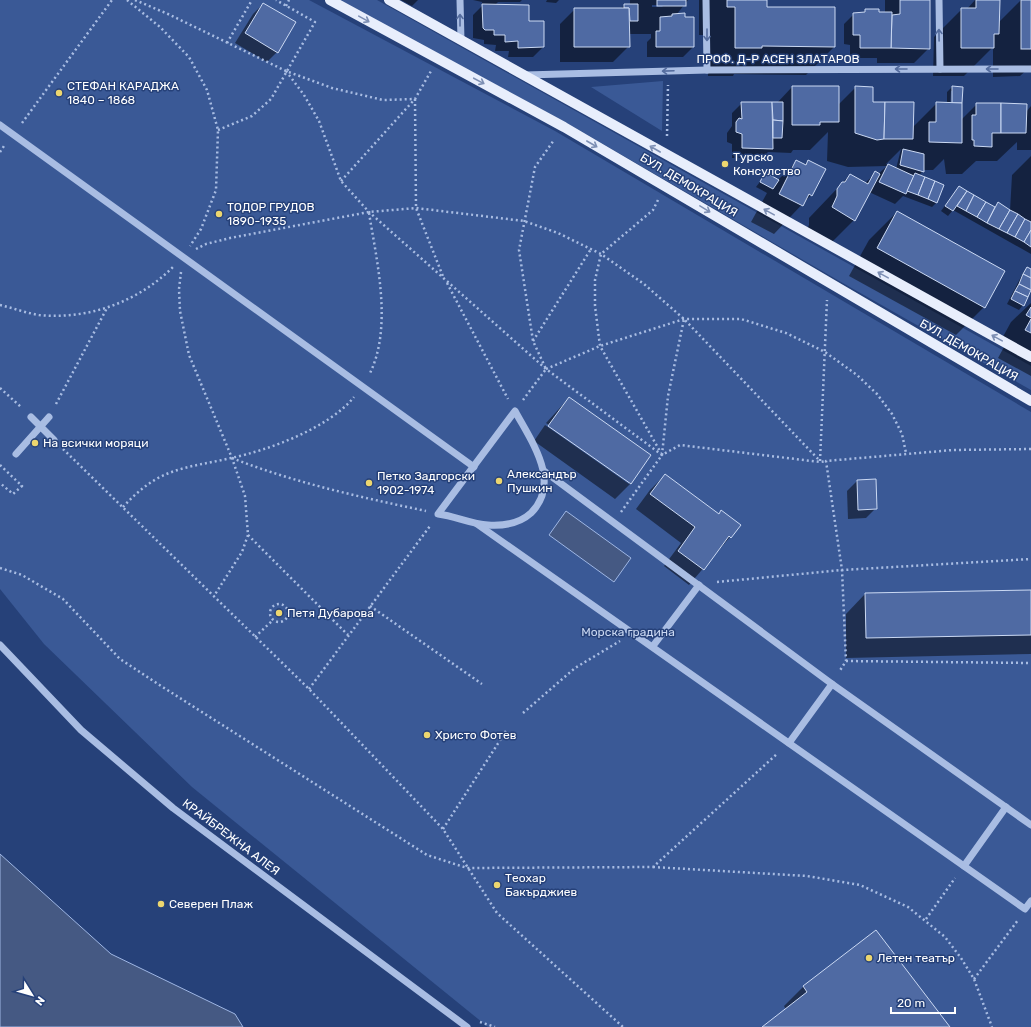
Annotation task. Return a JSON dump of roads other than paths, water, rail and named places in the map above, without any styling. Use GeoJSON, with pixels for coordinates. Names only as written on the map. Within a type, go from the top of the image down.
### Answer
{"type":"FeatureCollection","features":[{"type":"Feature","properties":{"kind":"main road","name":"БУЛ. ДЕМОКРАЦИЯ"},"geometry":{"type":"LineString","coordinates":[[330,0],[564,127],[1031,401]]}},
{"type":"Feature","properties":{"kind":"main road","name":"БУЛ. ДЕМОКРАЦИЯ"},"geometry":{"type":"LineString","coordinates":[[388,0],[1031,357]]}},
{"type":"Feature","properties":{"kind":"street"},"geometry":{"type":"LineString","coordinates":[[460,0],[461,40]]}},
{"type":"Feature","properties":{"kind":"street"},"geometry":{"type":"LineString","coordinates":[[706,0],[707,70]]}},
{"type":"Feature","properties":{"kind":"street"},"geometry":{"type":"LineString","coordinates":[[939,0],[940,69]]}},
{"type":"Feature","properties":{"kind":"street","name":"ПРОФ. Д-Р АСЕН ЗЛАТАРОВ"},"geometry":{"type":"LineString","coordinates":[[525,75],[707,70],[1031,69]]}},
{"type":"Feature","properties":{"kind":"street"},"geometry":{"type":"LineString","coordinates":[[0,124],[474,466]]}},
{"type":"Feature","properties":{"kind":"street"},"geometry":{"type":"LineString","coordinates":[[515,411],[540,459],[544,471],[544,487],[541,498],[536,507],[526,517],[515,523],[502,525],[477,524],[453,516],[438,514],[474,466],[515,411]]}},
{"type":"Feature","properties":{"kind":"street"},"geometry":{"type":"LineString","coordinates":[[31,417],[54,440]]}},
{"type":"Feature","properties":{"kind":"street"},"geometry":{"type":"LineString","coordinates":[[16,454],[49,417]]}},
{"type":"Feature","properties":{"kind":"street"},"geometry":{"type":"LineString","coordinates":[[544,471],[615,522],[832,684],[1031,825]]}},
{"type":"Feature","properties":{"kind":"street"},"geometry":{"type":"LineString","coordinates":[[477,524],[653,646],[1025,909],[1031,901]]}},
{"type":"Feature","properties":{"kind":"street"},"geometry":{"type":"LineString","coordinates":[[653,646],[699,585]]}},
{"type":"Feature","properties":{"kind":"street","name":"КРАЙБРЕЖНА АЛЕЯ"},"geometry":{"type":"LineString","coordinates":[[0,645],[81,730],[173,808],[467,1027]]}},
{"type":"Feature","properties":{"kind":"street"},"geometry":{"type":"LineString","coordinates":[[789,743],[832,684]]}},
{"type":"Feature","properties":{"kind":"street"},"geometry":{"type":"LineString","coordinates":[[964,866],[1006,807]]}},
{"type":"Feature","properties":{"kind":"place","name":"СТЕФАН КАРАДЖА 1840 – 1868"},"geometry":{"type":"Point","coordinates":[59,93]}},
{"type":"Feature","properties":{"kind":"place","name":"Турско Консулство"},"geometry":{"type":"Point","coordinates":[725,164]}},
{"type":"Feature","properties":{"kind":"place","name":"TOДOP ГРУДОВ 1890-1935"},"geometry":{"type":"Point","coordinates":[219,214]}},
{"type":"Feature","properties":{"kind":"place","name":"На всички моряци"},"geometry":{"type":"Point","coordinates":[35,443]}},
{"type":"Feature","properties":{"kind":"place","name":"Александър Пушкин"},"geometry":{"type":"Point","coordinates":[499,481]}},
{"type":"Feature","properties":{"kind":"place","name":"Петко Задгорски 1902-1974"},"geometry":{"type":"Point","coordinates":[369,483]}},
{"type":"Feature","properties":{"kind":"place","name":"Петя Дубарова"},"geometry":{"type":"Point","coordinates":[279,613]}},
{"type":"Feature","properties":{"kind":"place","name":"Христо Фотев"},"geometry":{"type":"Point","coordinates":[427,735]}},
{"type":"Feature","properties":{"kind":"place","name":"Теохар Бакърджиев"},"geometry":{"type":"Point","coordinates":[497,885]}},
{"type":"Feature","properties":{"kind":"place","name":"Северен Плаж"},"geometry":{"type":"Point","coordinates":[161,904]}},
{"type":"Feature","properties":{"kind":"place","name":"Летен театър"},"geometry":{"type":"Point","coordinates":[869,958]}},
{"type":"Feature","properties":{"kind":"park label","name":"Морска градина"},"geometry":{"type":"Point","coordinates":[628,632]}}]}
